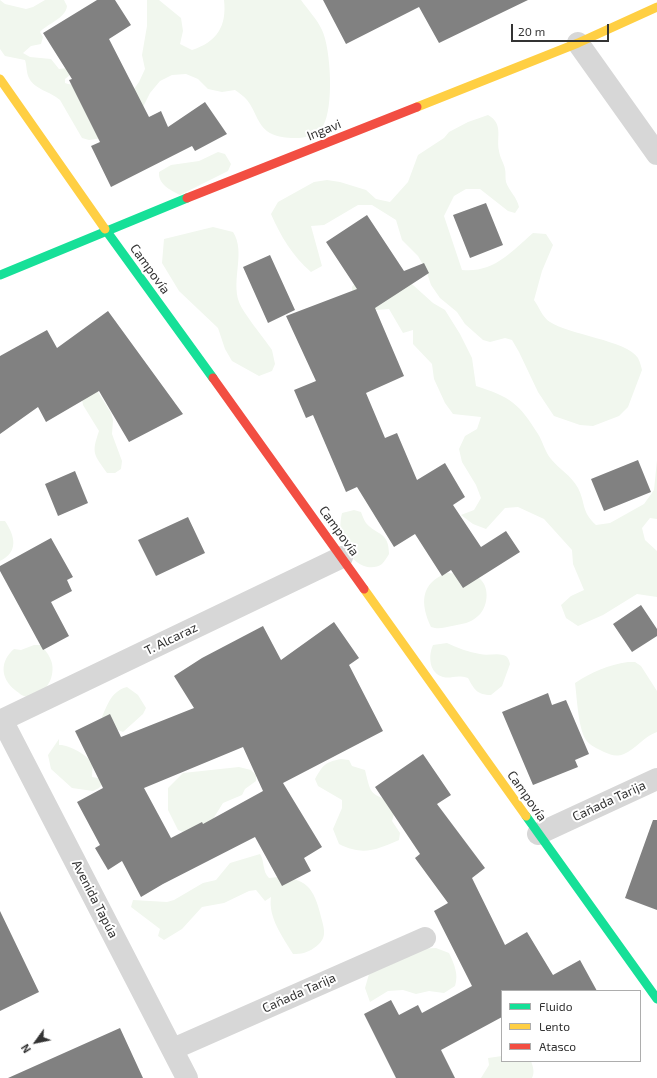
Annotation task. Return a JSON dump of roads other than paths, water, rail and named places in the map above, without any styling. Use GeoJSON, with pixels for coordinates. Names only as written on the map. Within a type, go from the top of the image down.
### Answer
{"type":"FeatureCollection","features":[{"type":"Feature","properties":{"kind":"street","name":"Ingavi"},"geometry":{"type":"LineString","coordinates":[[0,276],[106,230],[578,43],[657,7]]}},
{"type":"Feature","properties":{"kind":"street"},"geometry":{"type":"LineString","coordinates":[[578,43],[657,154]]}},
{"type":"Feature","properties":{"kind":"street","name":"Campovía"},"geometry":{"type":"LineString","coordinates":[[0,79],[106,230],[342,557],[657,999]]}},
{"type":"Feature","properties":{"kind":"street","name":"T. Alcaraz"},"geometry":{"type":"LineString","coordinates":[[1,721],[342,557]]}},
{"type":"Feature","properties":{"kind":"street","name":"Avenida Tapúa"},"geometry":{"type":"LineString","coordinates":[[1,721],[187,1078]]}},
{"type":"Feature","properties":{"kind":"street","name":"Cañada Tarija"},"geometry":{"type":"LineString","coordinates":[[538,834],[657,779]]}},
{"type":"Feature","properties":{"kind":"street","name":"Cañada Tarija"},"geometry":{"type":"LineString","coordinates":[[173,1049],[425,938]]}}]}
